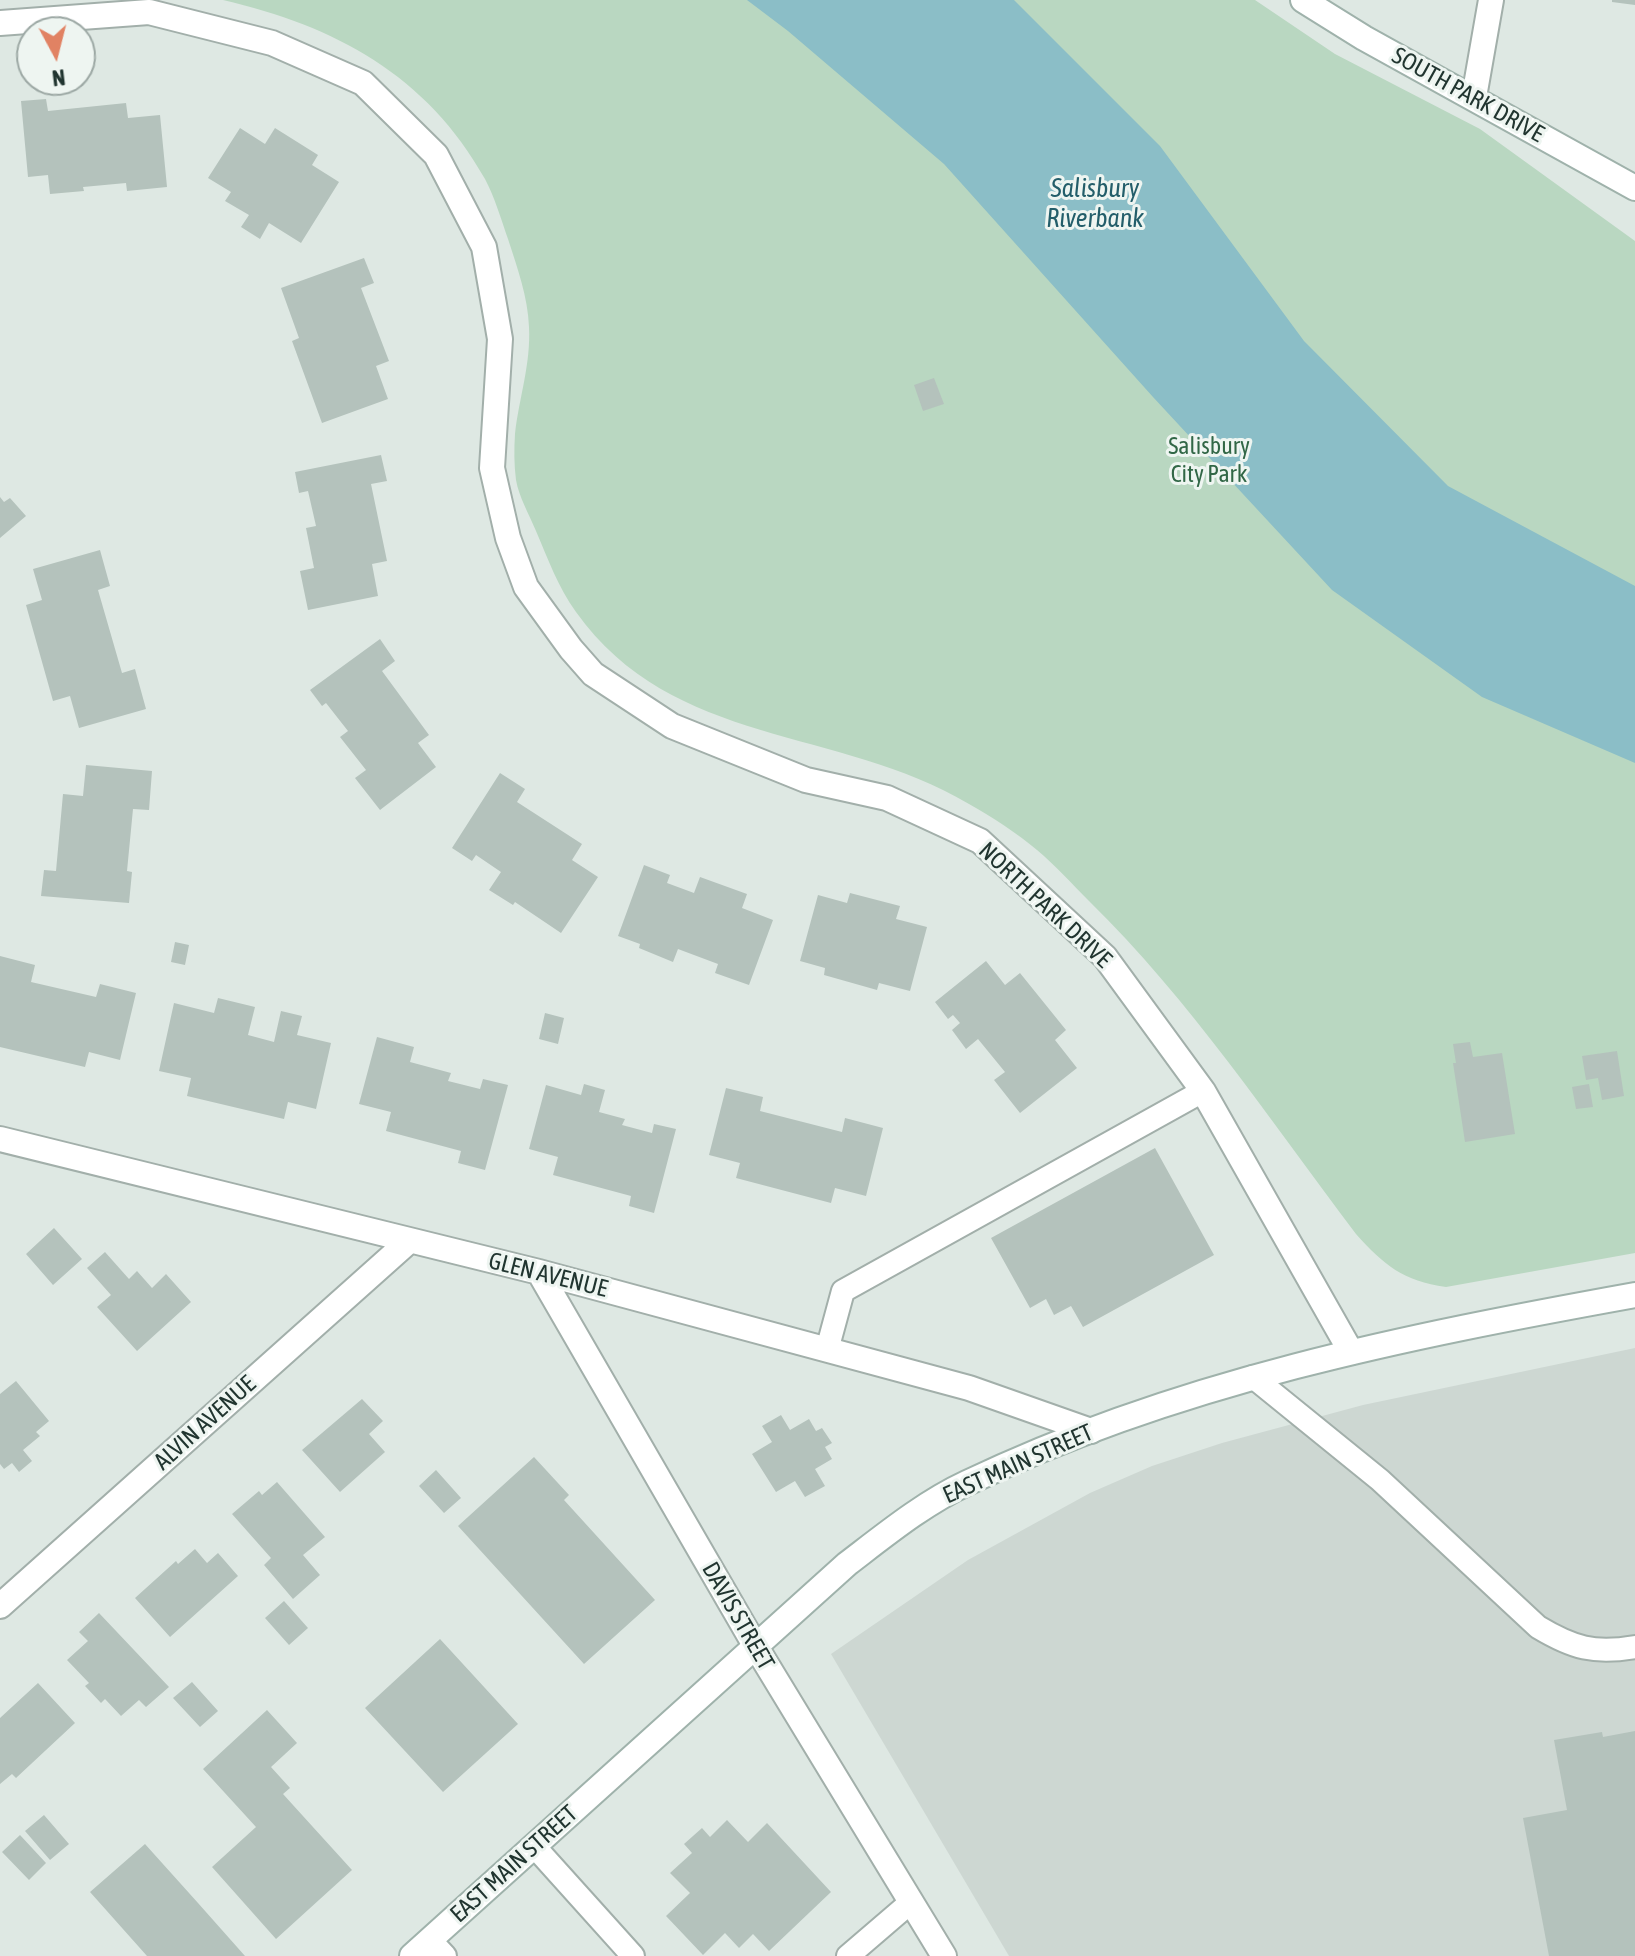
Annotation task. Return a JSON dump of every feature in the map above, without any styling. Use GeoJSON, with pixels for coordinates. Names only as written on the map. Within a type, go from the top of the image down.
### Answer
{"type":"FeatureCollection","features":[{"type":"Feature","properties":{"kind":"street","name":"SOUTH PARK DRIVE"},"geometry":{"type":"LineString","coordinates":[[1303,0],[1364,38],[1635,188]]}},
{"type":"Feature","properties":{"kind":"street"},"geometry":{"type":"LineString","coordinates":[[1474,97],[1491,0]]}},
{"type":"Feature","properties":{"kind":"street","name":"NORTH PARK DRIVE"},"geometry":{"type":"LineString","coordinates":[[0,23],[149,12],[272,43],[363,83],[436,155],[484,247],[500,339],[492,468],[505,524],[526,587],[571,649],[593,674],[672,726],[806,780],[887,798],[980,841],[1105,957],[1203,1091],[1351,1352]]}},
{"type":"Feature","properties":{"kind":"street","name":"GLEN AVENUE"},"geometry":{"type":"LineString","coordinates":[[0,1139],[539,1272],[969,1388],[1091,1431]]}},
{"type":"Feature","properties":{"kind":"street","name":"ALVIN AVENUE"},"geometry":{"type":"LineString","coordinates":[[0,1606],[409,1241]]}},
{"type":"Feature","properties":{"kind":"street","name":"DAVIS STREET"},"geometry":{"type":"LineString","coordinates":[[539,1272],[756,1647],[944,1956]]}},
{"type":"Feature","properties":{"kind":"street","name":"EAST MAIN STREET"},"geometry":{"type":"LineString","coordinates":[[429,1951],[534,1846],[847,1564],[905,1520],[965,1483],[1091,1431],[1253,1377],[1351,1352],[1635,1295]]}},
{"type":"Feature","properties":{"kind":"lane"},"geometry":{"type":"LineString","coordinates":[[827,1350],[843,1291],[1203,1091]]}},
{"type":"Feature","properties":{"kind":"lane"},"geometry":{"type":"LineString","coordinates":[[1253,1377],[1380,1480],[1538,1627],[1565,1643],[1594,1650],[1635,1647]]}},
{"type":"Feature","properties":{"kind":"lane"},"geometry":{"type":"LineString","coordinates":[[534,1846],[633,1956]]}},
{"type":"Feature","properties":{"kind":"lane"},"geometry":{"type":"LineString","coordinates":[[848,1956],[911,1902]]}},
{"type":"Feature","properties":{"kind":"shaded area"},"geometry":{"type":"Polygon","coordinates":[[[1635,1348],[1635,1956],[1009,1956],[831,1654],[968,1560],[1090,1493],[1152,1466],[1222,1443],[1363,1405],[1635,1348]]]}},
{"type":"Feature","properties":{"kind":"green space","name":"Salisbury City Park"},"geometry":{"type":"Polygon","coordinates":[[[223,0],[1255,0],[1335,54],[1480,129],[1635,241],[1635,1253],[1446,1287],[1418,1281],[1395,1270],[1356,1234],[1162,979],[1070,881],[1029,844],[978,809],[919,779],[709,712],[660,688],[615,656],[576,612],[564,593],[517,486],[515,434],[528,354],[528,316],[515,260],[485,179],[462,143],[435,111],[374,60],[303,24],[223,0]]]}},
{"type":"Feature","properties":{"kind":"water","name":"Salisbury Riverbank"},"geometry":{"type":"Polygon","coordinates":[[[747,0],[1014,0],[1160,146],[1304,341],[1448,486],[1635,586],[1635,763],[1482,697],[1332,590],[944,164],[788,31],[747,0]]]}},
{"type":"Feature","properties":{"kind":"building"},"geometry":{"type":"Polygon","coordinates":[[[1635,0],[1635,5],[1612,2],[1635,0]]]}},
{"type":"Feature","properties":{"kind":"building"},"geometry":{"type":"Polygon","coordinates":[[[46,99],[48,111],[126,103],[128,118],[160,115],[167,187],[127,191],[126,183],[50,194],[48,175],[28,177],[21,101],[46,99]]]}},
{"type":"Feature","properties":{"kind":"building"},"geometry":{"type":"Polygon","coordinates":[[[240,128],[265,144],[275,128],[318,155],[312,165],[339,182],[301,243],[269,223],[260,239],[241,227],[249,215],[225,201],[231,192],[208,178],[240,128]]]}},
{"type":"Feature","properties":{"kind":"building"},"geometry":{"type":"Polygon","coordinates":[[[364,258],[374,283],[361,288],[389,361],[376,366],[388,399],[322,423],[292,341],[299,338],[281,288],[364,258]]]}},
{"type":"Feature","properties":{"kind":"building"},"geometry":{"type":"Polygon","coordinates":[[[934,378],[944,404],[923,411],[914,385],[934,378]]]}},
{"type":"Feature","properties":{"kind":"building"},"geometry":{"type":"Polygon","coordinates":[[[381,455],[387,481],[371,484],[387,561],[372,564],[378,596],[308,610],[300,571],[314,568],[306,528],[316,526],[308,491],[299,493],[295,472],[381,455]]]}},
{"type":"Feature","properties":{"kind":"building"},"geometry":{"type":"Polygon","coordinates":[[[0,497],[4,502],[10,498],[26,516],[0,538],[0,497]]]}},
{"type":"Feature","properties":{"kind":"building"},"geometry":{"type":"Polygon","coordinates":[[[100,550],[110,586],[98,590],[122,673],[135,669],[146,709],[79,728],[70,696],[53,701],[26,605],[42,600],[33,569],[100,550]]]}},
{"type":"Feature","properties":{"kind":"building"},"geometry":{"type":"Polygon","coordinates":[[[380,639],[395,661],[382,671],[429,735],[418,743],[436,767],[380,810],[355,778],[366,770],[340,737],[348,731],[326,703],[322,706],[310,690],[380,639]]]}},
{"type":"Feature","properties":{"kind":"building"},"geometry":{"type":"Polygon","coordinates":[[[86,765],[152,771],[149,810],[133,809],[127,871],[132,872],[129,903],[41,896],[44,870],[56,871],[63,794],[83,796],[86,765]]]}},
{"type":"Feature","properties":{"kind":"building"},"geometry":{"type":"Polygon","coordinates":[[[500,773],[525,789],[517,802],[582,844],[572,860],[598,877],[561,933],[515,902],[513,905],[489,890],[501,872],[476,855],[472,861],[452,848],[500,773]]]}},
{"type":"Feature","properties":{"kind":"building"},"geometry":{"type":"Polygon","coordinates":[[[644,865],[670,875],[667,883],[694,893],[700,877],[747,894],[742,908],[773,920],[749,985],[715,973],[718,964],[678,949],[673,962],[618,936],[644,865]]]}},
{"type":"Feature","properties":{"kind":"building"},"geometry":{"type":"Polygon","coordinates":[[[850,893],[900,906],[896,919],[927,927],[910,991],[879,983],[877,990],[824,975],[825,968],[800,961],[818,895],[847,903],[850,893]]]}},
{"type":"Feature","properties":{"kind":"building"},"geometry":{"type":"Polygon","coordinates":[[[175,942],[189,945],[185,965],[171,962],[175,942]]]}},
{"type":"Feature","properties":{"kind":"building"},"geometry":{"type":"Polygon","coordinates":[[[0,956],[35,965],[31,982],[96,997],[100,984],[136,993],[120,1060],[89,1052],[85,1067],[0,1047],[0,956]]]}},
{"type":"Feature","properties":{"kind":"building"},"geometry":{"type":"Polygon","coordinates":[[[986,961],[1005,985],[1020,973],[1066,1030],[1055,1040],[1077,1068],[1020,1113],[994,1080],[1005,1072],[978,1039],[966,1049],[952,1030],[960,1023],[953,1015],[948,1019],[935,1002],[986,961]]]}},
{"type":"Feature","properties":{"kind":"building"},"geometry":{"type":"Polygon","coordinates":[[[218,998],[255,1007],[248,1035],[274,1042],[281,1011],[302,1016],[297,1035],[331,1043],[316,1109],[288,1102],[284,1119],[187,1096],[191,1078],[159,1071],[174,1003],[214,1013],[218,998]]]}},
{"type":"Feature","properties":{"kind":"building"},"geometry":{"type":"Polygon","coordinates":[[[545,1013],[564,1018],[558,1044],[539,1039],[545,1013]]]}},
{"type":"Feature","properties":{"kind":"building"},"geometry":{"type":"Polygon","coordinates":[[[377,1037],[414,1047],[410,1062],[451,1073],[448,1081],[480,1089],[483,1079],[508,1085],[485,1170],[458,1163],[461,1151],[386,1131],[391,1112],[359,1104],[377,1037]]]}},
{"type":"Feature","properties":{"kind":"building"},"geometry":{"type":"Polygon","coordinates":[[[1470,1042],[1473,1057],[1502,1053],[1515,1134],[1465,1142],[1453,1044],[1470,1042]]]}},
{"type":"Feature","properties":{"kind":"building"},"geometry":{"type":"Polygon","coordinates":[[[1617,1051],[1624,1096],[1602,1100],[1598,1078],[1586,1080],[1582,1056],[1617,1051]]]}},
{"type":"Feature","properties":{"kind":"building"},"geometry":{"type":"Polygon","coordinates":[[[584,1084],[605,1090],[599,1112],[625,1119],[622,1125],[652,1133],[654,1124],[676,1129],[654,1213],[629,1206],[631,1196],[553,1175],[558,1157],[529,1149],[546,1085],[581,1095],[584,1084]]]}},
{"type":"Feature","properties":{"kind":"building"},"geometry":{"type":"Polygon","coordinates":[[[1589,1084],[1593,1107],[1576,1109],[1572,1087],[1589,1084]]]}},
{"type":"Feature","properties":{"kind":"building"},"geometry":{"type":"Polygon","coordinates":[[[726,1088],[763,1097],[760,1111],[842,1132],[845,1118],[883,1128],[866,1196],[835,1188],[831,1203],[736,1178],[740,1163],[709,1155],[726,1088]]]}},
{"type":"Feature","properties":{"kind":"building"},"geometry":{"type":"Polygon","coordinates":[[[1155,1148],[1214,1255],[1083,1327],[1071,1306],[1054,1315],[1046,1299],[1030,1308],[991,1238],[1155,1148]]]}},
{"type":"Feature","properties":{"kind":"building"},"geometry":{"type":"Polygon","coordinates":[[[54,1228],[82,1259],[53,1285],[26,1254],[54,1228]]]}},
{"type":"Feature","properties":{"kind":"building"},"geometry":{"type":"Polygon","coordinates":[[[105,1252],[129,1279],[137,1271],[152,1288],[166,1274],[191,1302],[137,1351],[97,1307],[111,1295],[87,1268],[105,1252]]]}},
{"type":"Feature","properties":{"kind":"building"},"geometry":{"type":"Polygon","coordinates":[[[16,1381],[49,1421],[36,1432],[40,1436],[23,1450],[32,1461],[19,1472],[12,1463],[4,1469],[0,1464],[0,1394],[16,1381]]]}},
{"type":"Feature","properties":{"kind":"building"},"geometry":{"type":"Polygon","coordinates":[[[362,1399],[383,1421],[369,1434],[385,1452],[340,1492],[302,1450],[362,1399]]]}},
{"type":"Feature","properties":{"kind":"building"},"geometry":{"type":"Polygon","coordinates":[[[781,1415],[790,1430],[809,1419],[816,1431],[822,1428],[832,1443],[825,1447],[832,1459],[815,1469],[825,1486],[805,1497],[795,1481],[776,1492],[752,1454],[772,1442],[762,1426],[781,1415]]]}},
{"type":"Feature","properties":{"kind":"building"},"geometry":{"type":"Polygon","coordinates":[[[534,1457],[569,1495],[564,1500],[655,1600],[584,1664],[458,1526],[534,1457]]]}},
{"type":"Feature","properties":{"kind":"building"},"geometry":{"type":"Polygon","coordinates":[[[436,1470],[461,1498],[444,1513],[419,1486],[436,1470]]]}},
{"type":"Feature","properties":{"kind":"building"},"geometry":{"type":"Polygon","coordinates":[[[277,1482],[325,1537],[303,1555],[320,1575],[293,1599],[264,1565],[271,1558],[232,1514],[259,1491],[262,1495],[277,1482]]]}},
{"type":"Feature","properties":{"kind":"building"},"geometry":{"type":"Polygon","coordinates":[[[195,1549],[207,1563],[218,1553],[238,1576],[170,1637],[135,1598],[176,1561],[178,1564],[195,1549]]]}},
{"type":"Feature","properties":{"kind":"building"},"geometry":{"type":"Polygon","coordinates":[[[284,1601],[308,1628],[289,1645],[265,1618],[284,1601]]]}},
{"type":"Feature","properties":{"kind":"building"},"geometry":{"type":"Polygon","coordinates":[[[99,1613],[169,1687],[146,1707],[139,1700],[121,1716],[105,1699],[101,1703],[85,1686],[89,1683],[67,1660],[88,1641],[79,1632],[99,1613]]]}},
{"type":"Feature","properties":{"kind":"building"},"geometry":{"type":"Polygon","coordinates":[[[440,1639],[518,1724],[443,1792],[365,1708],[440,1639]]]}},
{"type":"Feature","properties":{"kind":"building"},"geometry":{"type":"Polygon","coordinates":[[[192,1682],[218,1711],[200,1727],[173,1698],[192,1682]]]}},
{"type":"Feature","properties":{"kind":"building"},"geometry":{"type":"Polygon","coordinates":[[[38,1683],[75,1723],[16,1778],[12,1774],[0,1784],[0,1718],[38,1683]]]}},
{"type":"Feature","properties":{"kind":"building"},"geometry":{"type":"Polygon","coordinates":[[[267,1710],[297,1743],[271,1767],[290,1788],[283,1794],[352,1870],[276,1939],[212,1867],[256,1827],[203,1769],[267,1710]]]}},
{"type":"Feature","properties":{"kind":"building"},"geometry":{"type":"Polygon","coordinates":[[[1635,1731],[1635,1956],[1549,1956],[1523,1818],[1567,1810],[1554,1740],[1602,1732],[1603,1737],[1635,1731]]]}},
{"type":"Feature","properties":{"kind":"building"},"geometry":{"type":"Polygon","coordinates":[[[44,1815],[69,1844],[50,1860],[25,1831],[44,1815]]]}},
{"type":"Feature","properties":{"kind":"building"},"geometry":{"type":"Polygon","coordinates":[[[727,1820],[748,1842],[767,1823],[831,1892],[769,1951],[753,1934],[739,1948],[725,1933],[703,1955],[666,1916],[690,1893],[670,1873],[692,1853],[684,1844],[702,1828],[710,1837],[727,1820]]]}},
{"type":"Feature","properties":{"kind":"building"},"geometry":{"type":"Polygon","coordinates":[[[20,1835],[46,1863],[29,1880],[2,1852],[20,1835]]]}},
{"type":"Feature","properties":{"kind":"building"},"geometry":{"type":"Polygon","coordinates":[[[145,1844],[245,1956],[147,1956],[90,1892],[145,1844]]]}}]}
